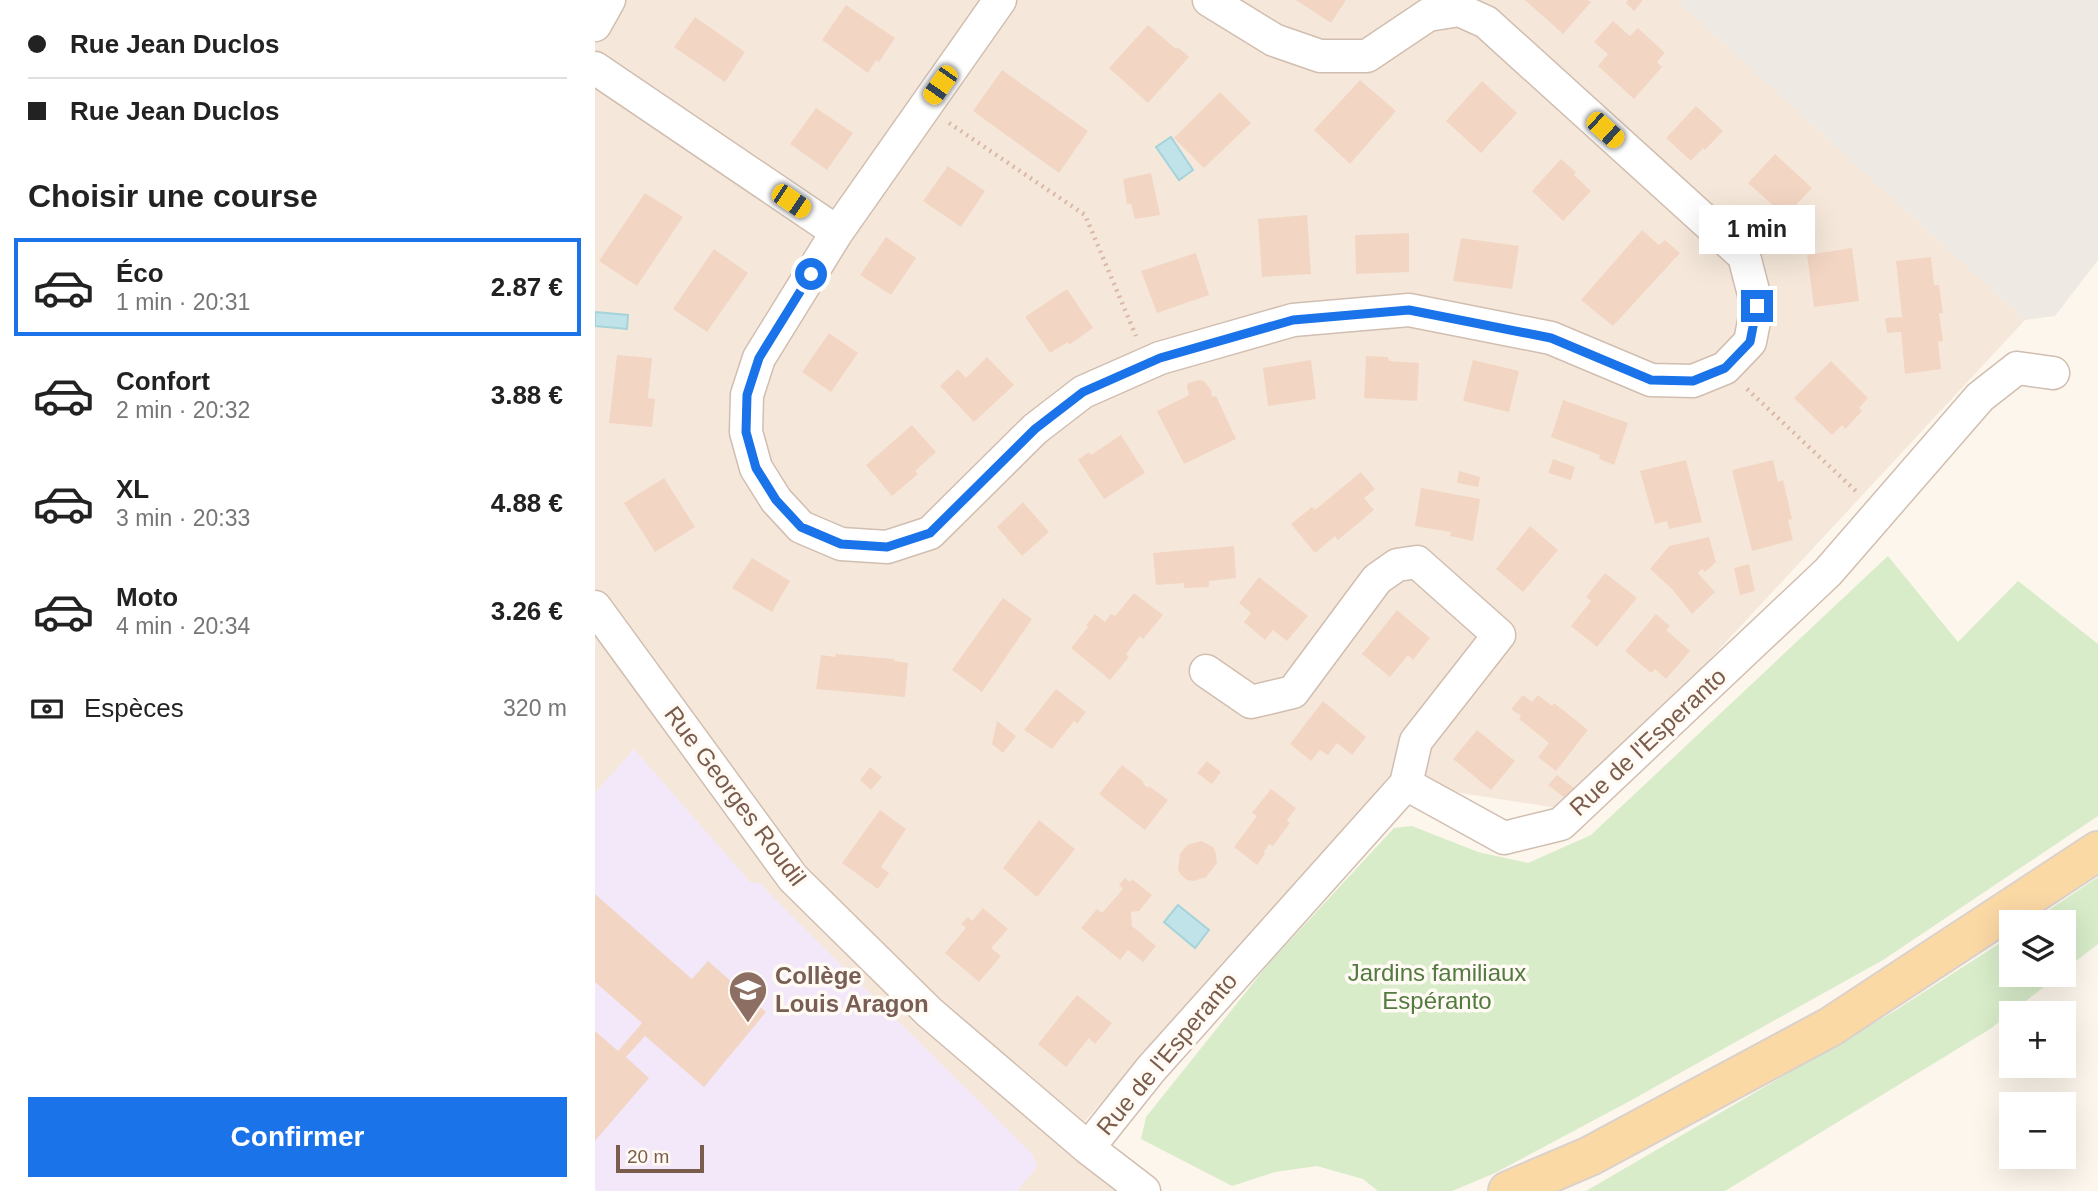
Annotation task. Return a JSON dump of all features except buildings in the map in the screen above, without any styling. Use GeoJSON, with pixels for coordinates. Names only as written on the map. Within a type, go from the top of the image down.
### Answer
{"type":"FeatureCollection","features":[{"type":"Feature","properties":{"kind":"main road"},"geometry":{"type":"LineString","coordinates":[[1508,1191],[1590,1156],[1830,1027],[2098,851]]}},
{"type":"Feature","properties":{"kind":"main road"},"geometry":{"type":"LineString","coordinates":[[1539,1191],[1590,1156]]}},
{"type":"Feature","properties":{"kind":"street"},"geometry":{"type":"LineString","coordinates":[[1000,0],[837,232],[759,358],[747,395],[746,432],[756,468],[776,500],[801,527],[841,544],[887,547],[930,533],[1035,429],[1083,392],[1160,358],[1293,320],[1409,310],[1551,338],[1651,380],[1693,381],[1725,368],[1750,342],[1757,306],[1744,257],[1486,22],[1459,10],[1428,15],[1367,56],[1320,56],[1273,40],[1209,0]]}},
{"type":"Feature","properties":{"kind":"street"},"geometry":{"type":"LineString","coordinates":[[595,68],[837,232]]}},
{"type":"Feature","properties":{"kind":"street","name":"Rue de l'Esperanto"},"geometry":{"type":"LineString","coordinates":[[1088,1148],[1151,1069],[1405,784],[1504,838],[1561,824],[1828,572],[1980,397],[2017,368],[2053,373]]}},
{"type":"Feature","properties":{"kind":"street"},"geometry":{"type":"LineString","coordinates":[[1206,671],[1251,702],[1293,692],[1377,579],[1397,565],[1417,562],[1499,635],[1416,741],[1405,784]]}},
{"type":"Feature","properties":{"kind":"street","name":"Rue Georges Roudil"},"geometry":{"type":"LineString","coordinates":[[595,607],[793,877],[929,1012],[1088,1148],[1144,1191]]}},
{"type":"Feature","properties":{"kind":"path"},"geometry":{"type":"LineString","coordinates":[[925,106],[1085,215],[1148,363]]}},
{"type":"Feature","properties":{"kind":"path"},"geometry":{"type":"LineString","coordinates":[[1725,368],[1879,512]]}},
{"type":"Feature","properties":{"kind":"shaded area"},"geometry":{"type":"Polygon","coordinates":[[[595,0],[1676,0],[2025,320],[1570,810],[1390,782],[1083,1123],[1122,1191],[595,1191],[595,0]]]}},
{"type":"Feature","properties":{"kind":"shaded area"},"geometry":{"type":"Polygon","coordinates":[[[1676,0],[2098,0],[2098,260],[2055,316],[2025,320],[1676,0]]]}},
{"type":"Feature","properties":{"kind":"shaded area","name":"Collège Louis Aragon"},"geometry":{"type":"Polygon","coordinates":[[[634,749],[750,882],[762,884],[1033,1155],[1037,1167],[1017,1191],[595,1191],[595,793],[634,749]]]}},
{"type":"Feature","properties":{"kind":"green space","name":"Jardins familiaux Espéranto"},"geometry":{"type":"Polygon","coordinates":[[[1888,556],[1958,642],[2018,581],[2098,644],[2098,816],[1883,960],[1628,1102],[1495,1173],[1452,1191],[1378,1191],[1363,1179],[1317,1166],[1275,1172],[1232,1186],[1141,1139],[1146,1117],[1270,962],[1394,828],[1412,826],[1478,852],[1528,863],[1591,835],[1888,556]]]}},
{"type":"Feature","properties":{"kind":"green space"},"geometry":{"type":"Polygon","coordinates":[[[2098,877],[2098,944],[2076,961],[2076,910],[2049,910],[2098,877]]]}},
{"type":"Feature","properties":{"kind":"green space"},"geometry":{"type":"Polygon","coordinates":[[[1999,944],[1999,987],[2044,987],[2026,1001],[1999,1001],[1999,1022],[1990,1029],[1725,1191],[1586,1191],[1893,1012],[1999,944]]]}},
{"type":"Feature","properties":{"kind":"water"},"geometry":{"type":"Polygon","coordinates":[[[1171,137],[1193,170],[1179,180],[1156,147],[1171,137]]]}},
{"type":"Feature","properties":{"kind":"water"},"geometry":{"type":"Polygon","coordinates":[[[595,312],[628,315],[627,329],[595,326],[595,312]]]}},
{"type":"Feature","properties":{"kind":"water"},"geometry":{"type":"Polygon","coordinates":[[[1178,905],[1209,930],[1195,948],[1164,922],[1178,905]]]}},
{"type":"Feature","properties":{"kind":"place","name":"Collège Louis Aragon"},"geometry":{"type":"Point","coordinates":[748,1024]}},
{"type":"Feature","properties":{"kind":"route"},"geometry":{"type":"LineString","coordinates":[[811,274],[759,358],[747,395],[746,432],[756,468],[776,500],[801,527],[841,544],[887,547],[930,533],[1035,429],[1083,392],[1160,358],[1293,320],[1409,310],[1551,338],[1651,380],[1693,381],[1725,368],[1750,342],[1757,306]]}}]}
